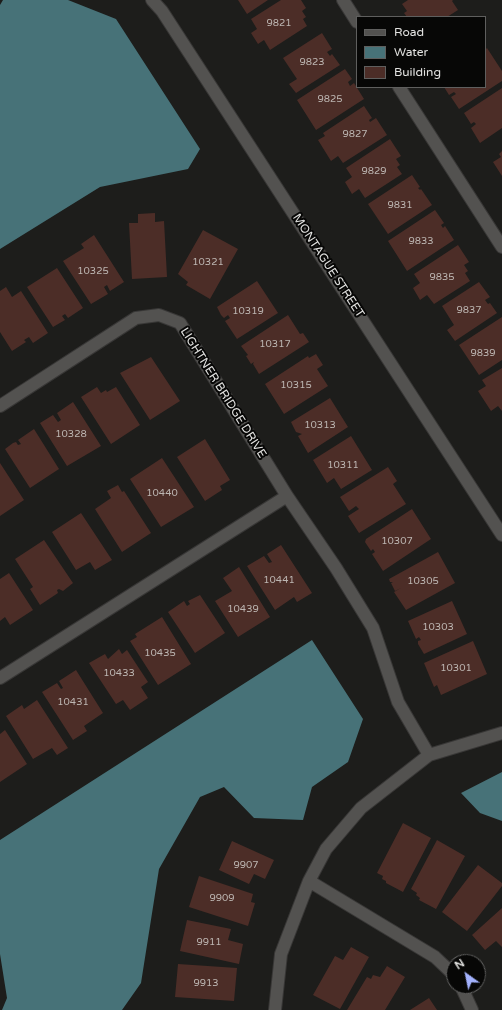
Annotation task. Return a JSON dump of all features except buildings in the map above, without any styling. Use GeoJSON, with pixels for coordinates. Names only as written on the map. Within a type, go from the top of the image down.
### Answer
{"type":"FeatureCollection","features":[{"type":"Feature","properties":{"kind":"street","name":"MONTAGUE STREET"},"geometry":{"type":"LineString","coordinates":[[152,0],[162,11],[497,514],[502,535]]}},
{"type":"Feature","properties":{"kind":"street"},"geometry":{"type":"LineString","coordinates":[[343,0],[356,20]]}},
{"type":"Feature","properties":{"kind":"street"},"geometry":{"type":"LineString","coordinates":[[400,88],[502,247]]}},
{"type":"Feature","properties":{"kind":"street","name":"LIGHTNER BRIDGE DRIVE"},"geometry":{"type":"LineString","coordinates":[[0,406],[136,318],[159,315],[180,323],[287,496],[336,568],[373,628],[398,702],[429,755]]}},
{"type":"Feature","properties":{"kind":"street"},"geometry":{"type":"LineString","coordinates":[[0,678],[287,496]]}},
{"type":"Feature","properties":{"kind":"street"},"geometry":{"type":"LineString","coordinates":[[275,1010],[281,954],[309,881],[326,849],[362,808],[429,755],[502,734]]}},
{"type":"Feature","properties":{"kind":"street"},"geometry":{"type":"LineString","coordinates":[[309,881],[436,957],[446,967]]}},
{"type":"Feature","properties":{"kind":"street"},"geometry":{"type":"LineString","coordinates":[[464,994],[472,1010]]}},
{"type":"Feature","properties":{"kind":"water"},"geometry":{"type":"Polygon","coordinates":[[[3,0],[68,0],[116,19],[200,149],[188,169],[100,187],[0,249],[0,5],[3,0]]]}},
{"type":"Feature","properties":{"kind":"water"},"geometry":{"type":"Polygon","coordinates":[[[312,640],[363,719],[348,762],[312,787],[303,820],[254,818],[224,787],[200,797],[159,869],[141,983],[122,1010],[2,1010],[7,998],[0,954],[0,840],[312,640]]]}},
{"type":"Feature","properties":{"kind":"water"},"geometry":{"type":"Polygon","coordinates":[[[502,772],[502,821],[480,813],[461,793],[502,772]]]}}]}
